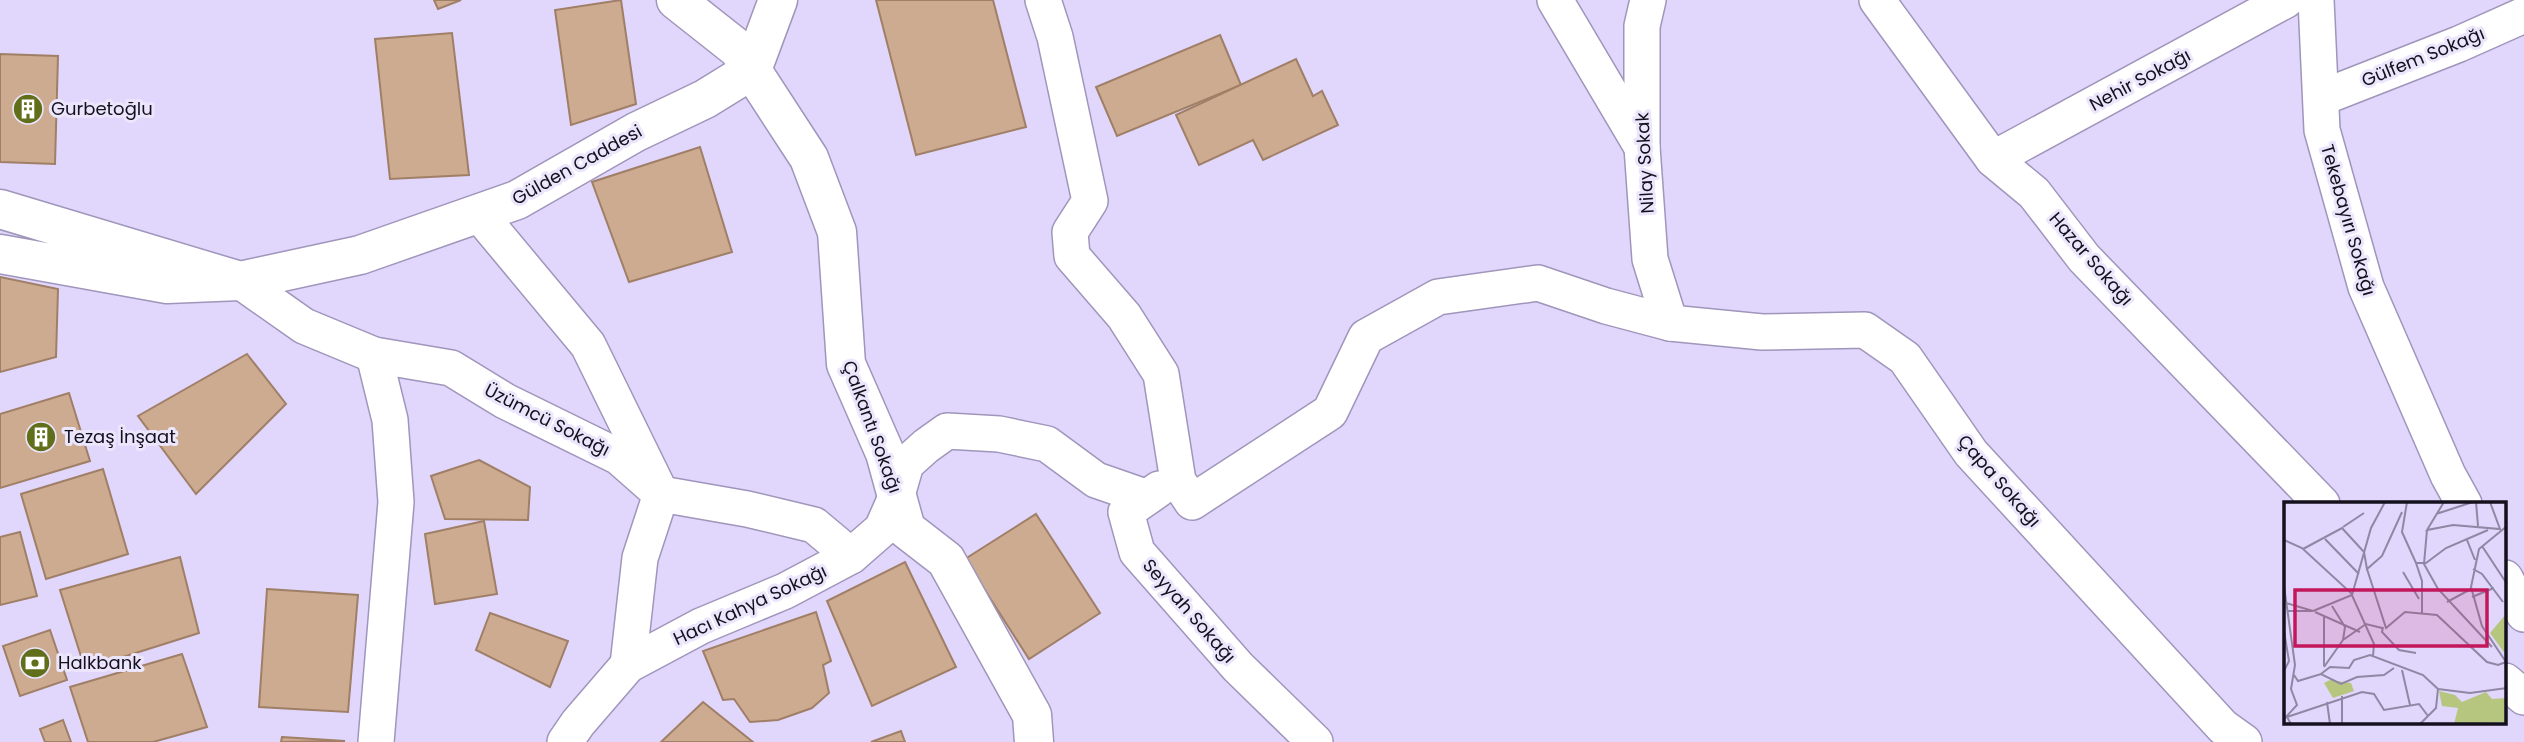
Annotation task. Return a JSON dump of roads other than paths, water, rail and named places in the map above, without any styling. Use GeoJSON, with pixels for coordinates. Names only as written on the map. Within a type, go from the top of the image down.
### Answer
{"type":"FeatureCollection","features":[{"type":"Feature","properties":{"kind":"street","name":"Çalkantı Sokağı"},"geometry":{"type":"LineString","coordinates":[[676,0],[738,49],[809,158],[836,232],[846,364],[885,453],[906,528],[946,560],[1032,715],[1034,742]]}},
{"type":"Feature","properties":{"kind":"street"},"geometry":{"type":"LineString","coordinates":[[751,70],[778,0]]}},
{"type":"Feature","properties":{"kind":"street"},"geometry":{"type":"LineString","coordinates":[[1043,0],[1055,37],[1090,201],[1070,232],[1072,256],[1124,316],[1161,374],[1178,481],[1145,498]]}},
{"type":"Feature","properties":{"kind":"street"},"geometry":{"type":"LineString","coordinates":[[1555,0],[1642,148]]}},
{"type":"Feature","properties":{"kind":"street","name":"Nilay Sokak"},"geometry":{"type":"LineString","coordinates":[[1648,0],[1642,26],[1642,148],[1650,259],[1670,323]]}},
{"type":"Feature","properties":{"kind":"street","name":"Hazar Sokağı"},"geometry":{"type":"LineString","coordinates":[[1877,0],[1993,159],[2034,193],[2084,258],[2320,502]]}},
{"type":"Feature","properties":{"kind":"street","name":"Nehir Sokağı"},"geometry":{"type":"LineString","coordinates":[[1993,159],[2286,0]]}},
{"type":"Feature","properties":{"kind":"street","name":"Tekebayırı Sokağı"},"geometry":{"type":"LineString","coordinates":[[2316,0],[2322,130],[2366,288],[2448,475],[2463,502]]}},
{"type":"Feature","properties":{"kind":"street","name":"Gülfem Sokağı"},"geometry":{"type":"LineString","coordinates":[[2321,98],[2459,44],[2524,15]]}},
{"type":"Feature","properties":{"kind":"street","name":"Gülden Caddesi"},"geometry":{"type":"LineString","coordinates":[[0,254],[167,284],[240,281],[360,255],[517,200],[636,132],[705,99],[751,70]]}},
{"type":"Feature","properties":{"kind":"street","name":"Gülden Caddesi"},"geometry":{"type":"LineString","coordinates":[[0,209],[240,281]]}},
{"type":"Feature","properties":{"kind":"street"},"geometry":{"type":"LineString","coordinates":[[479,214],[588,345],[661,494],[640,558],[628,665]]}},
{"type":"Feature","properties":{"kind":"street","name":"Üzümcü Sokağı"},"geometry":{"type":"LineString","coordinates":[[240,281],[304,326],[374,355],[451,369],[505,401],[619,457],[661,494]]}},
{"type":"Feature","properties":{"kind":"street","name":"Çapa Sokağı"},"geometry":{"type":"LineString","coordinates":[[1178,481],[1192,502],[1330,412],[1366,337],[1438,297],[1538,283],[1606,306],[1670,323],[1762,332],[1865,330],[1905,358],[1971,453],[2223,727],[2244,742]]}},
{"type":"Feature","properties":{"kind":"street"},"geometry":{"type":"LineString","coordinates":[[374,355],[390,420],[396,502],[376,742]]}},
{"type":"Feature","properties":{"kind":"street","name":"Hacı Kahya Sokağı"},"geometry":{"type":"LineString","coordinates":[[565,742],[628,665],[701,626],[785,592],[851,556],[882,528],[897,495],[906,464],[947,431],[999,434],[1046,444],[1096,480],[1145,498]]}},
{"type":"Feature","properties":{"kind":"street"},"geometry":{"type":"LineString","coordinates":[[661,494],[747,509],[814,525],[851,556]]}},
{"type":"Feature","properties":{"kind":"street","name":"Seyyah Sokağı"},"geometry":{"type":"LineString","coordinates":[[1145,498],[1126,512],[1138,552],[1238,667],[1315,742]]}},
{"type":"Feature","properties":{"kind":"street"},"geometry":{"type":"LineString","coordinates":[[2506,580],[2524,614]]}},
{"type":"Feature","properties":{"kind":"street"},"geometry":{"type":"LineString","coordinates":[[2506,682],[2524,697]]}},
{"type":"Feature","properties":{"kind":"place","name":"Gurbetoğlu"},"geometry":{"type":"Point","coordinates":[28,109]}},
{"type":"Feature","properties":{"kind":"place","name":"Tezaş İnşaat"},"geometry":{"type":"Point","coordinates":[41,437]}},
{"type":"Feature","properties":{"kind":"place","name":"Halkbank"},"geometry":{"type":"Point","coordinates":[35,663]}}]}
